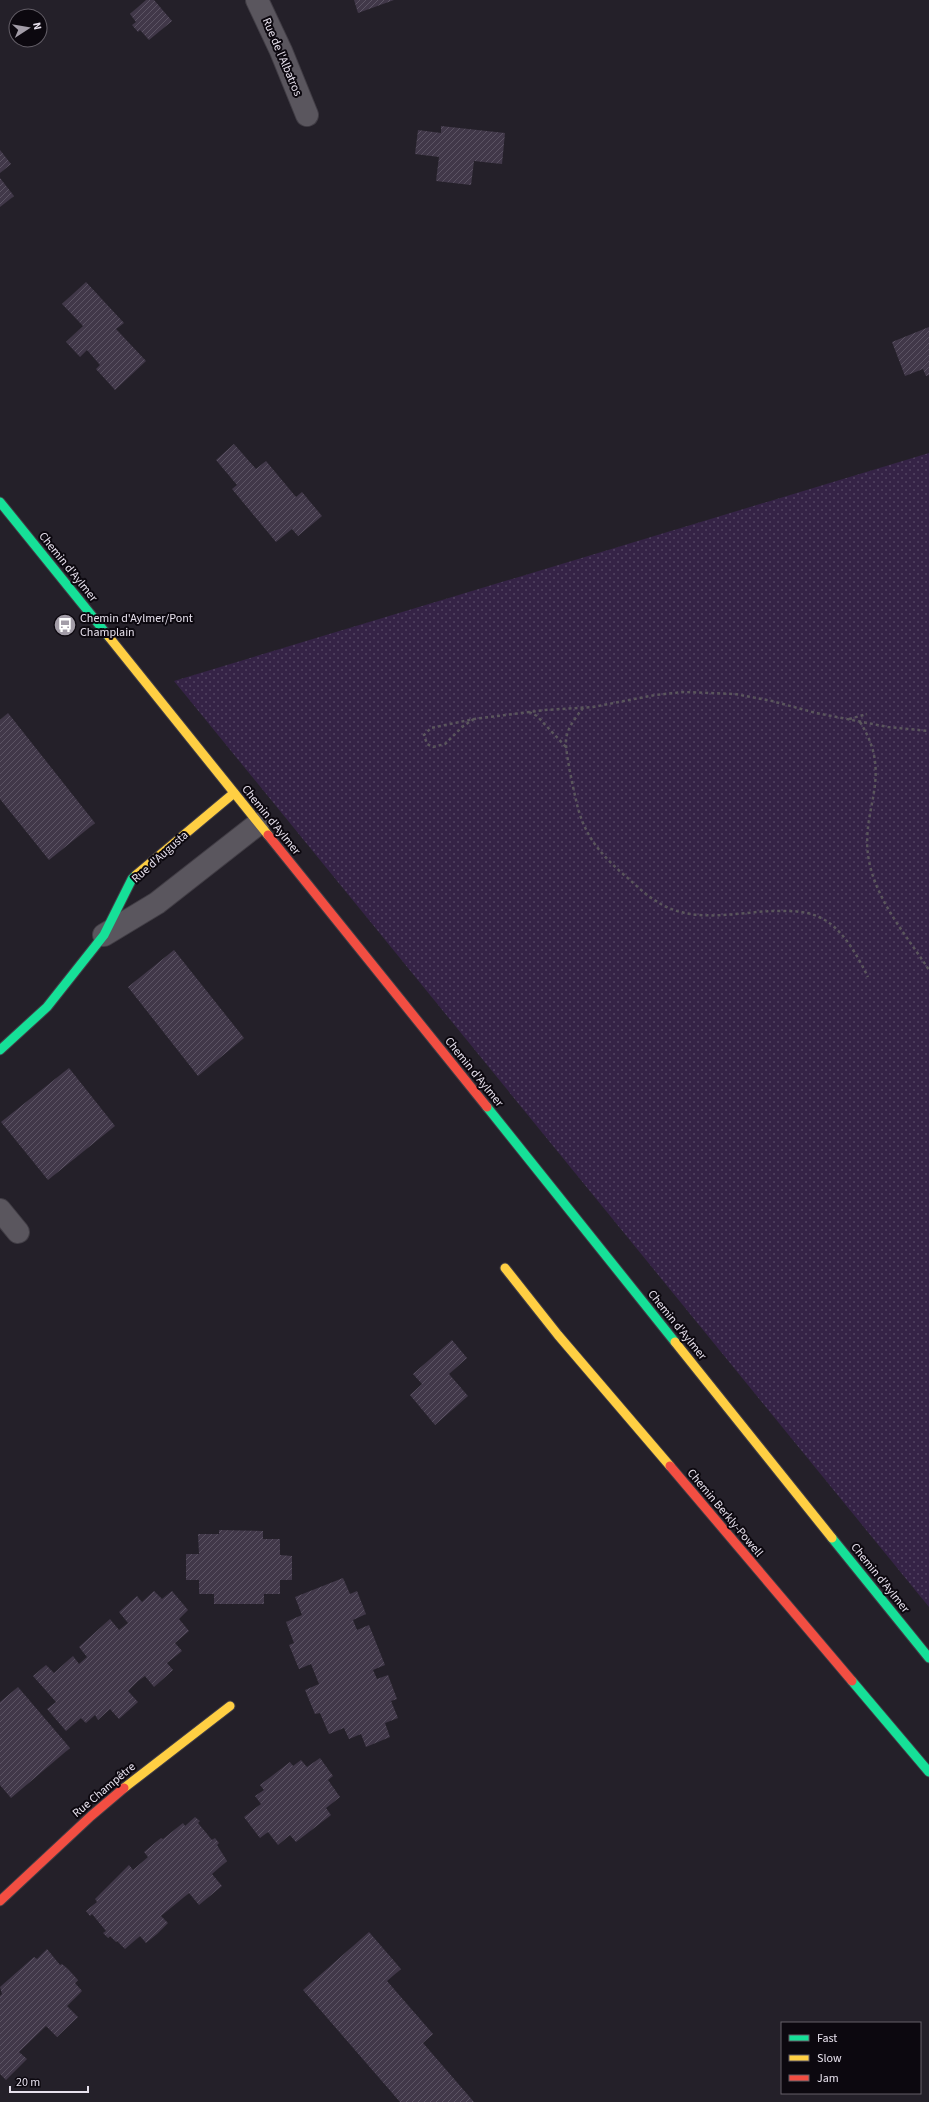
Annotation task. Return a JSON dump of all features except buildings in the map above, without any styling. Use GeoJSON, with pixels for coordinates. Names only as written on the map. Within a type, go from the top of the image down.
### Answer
{"type":"FeatureCollection","features":[{"type":"Feature","properties":{"kind":"main road","name":"Chemin d'Aylmer"},"geometry":{"type":"LineString","coordinates":[[0,502],[929,1658]]}},
{"type":"Feature","properties":{"kind":"main road","name":"Rue d'Augusta"},"geometry":{"type":"LineString","coordinates":[[0,1050],[47,1007],[104,935],[132,879],[234,793]]}},
{"type":"Feature","properties":{"kind":"main road","name":"Chemin Berkly-Powell"},"geometry":{"type":"LineString","coordinates":[[505,1268],[558,1335],[929,1772]]}},
{"type":"Feature","properties":{"kind":"main road","name":"Rue Champêtre"},"geometry":{"type":"LineString","coordinates":[[0,1901],[91,1816],[146,1770],[230,1706]]}},
{"type":"Feature","properties":{"kind":"street","name":"Rue de l'Albatros"},"geometry":{"type":"LineString","coordinates":[[257,0],[281,51],[307,114]]}},
{"type":"Feature","properties":{"kind":"street","name":"Rue d'Augusta"},"geometry":{"type":"LineString","coordinates":[[104,935],[157,903],[258,824]]}},
{"type":"Feature","properties":{"kind":"street"},"geometry":{"type":"LineString","coordinates":[[0,1210],[18,1232]]}},
{"type":"Feature","properties":{"kind":"path"},"geometry":{"type":"LineString","coordinates":[[474,719],[462,727],[445,744],[433,747],[427,744],[424,735],[431,728],[474,719],[529,712],[583,708],[684,692],[718,692],[772,701],[816,714],[929,731]]}},
{"type":"Feature","properties":{"kind":"path"},"geometry":{"type":"LineString","coordinates":[[583,708],[573,723],[566,740],[567,748],[578,813],[587,834],[602,854],[656,902],[680,912],[702,916],[727,916],[777,911],[799,912],[819,917],[834,927],[846,941],[868,977]]}},
{"type":"Feature","properties":{"kind":"path"},"geometry":{"type":"LineString","coordinates":[[529,712],[538,716],[567,748]]}},
{"type":"Feature","properties":{"kind":"path"},"geometry":{"type":"LineString","coordinates":[[848,719],[866,714]]}},
{"type":"Feature","properties":{"kind":"path"},"geometry":{"type":"LineString","coordinates":[[859,721],[866,732],[874,753],[877,772],[868,840],[869,860],[874,880],[887,908],[929,970]]}},
{"type":"Feature","properties":{"kind":"shaded area"},"geometry":{"type":"Polygon","coordinates":[[[929,453],[929,1607],[174,681],[929,453]]]}},
{"type":"Feature","properties":{"kind":"traffic: fast"},"geometry":{"type":"LineString","coordinates":[[0,502],[109,637]]}},
{"type":"Feature","properties":{"kind":"traffic: fast"},"geometry":{"type":"LineString","coordinates":[[0,1050],[47,1007],[104,935],[132,879],[136,875]]}},
{"type":"Feature","properties":{"kind":"traffic: fast"},"geometry":{"type":"LineString","coordinates":[[487,1107],[675,1342]]}},
{"type":"Feature","properties":{"kind":"traffic: fast"},"geometry":{"type":"LineString","coordinates":[[832,1538],[929,1658]]}},
{"type":"Feature","properties":{"kind":"traffic: fast"},"geometry":{"type":"LineString","coordinates":[[852,1681],[929,1772]]}},
{"type":"Feature","properties":{"kind":"traffic: slow"},"geometry":{"type":"LineString","coordinates":[[109,637],[268,835]]}},
{"type":"Feature","properties":{"kind":"traffic: slow"},"geometry":{"type":"LineString","coordinates":[[136,875],[234,793]]}},
{"type":"Feature","properties":{"kind":"traffic: slow"},"geometry":{"type":"LineString","coordinates":[[505,1268],[558,1335],[670,1466]]}},
{"type":"Feature","properties":{"kind":"traffic: slow"},"geometry":{"type":"LineString","coordinates":[[675,1342],[832,1538]]}},
{"type":"Feature","properties":{"kind":"traffic: slow"},"geometry":{"type":"LineString","coordinates":[[124,1788],[230,1706]]}},
{"type":"Feature","properties":{"kind":"traffic: jam"},"geometry":{"type":"LineString","coordinates":[[268,835],[487,1107]]}},
{"type":"Feature","properties":{"kind":"traffic: jam"},"geometry":{"type":"LineString","coordinates":[[670,1466],[852,1681]]}},
{"type":"Feature","properties":{"kind":"traffic: jam"},"geometry":{"type":"LineString","coordinates":[[0,1901],[91,1816],[124,1788]]}},
{"type":"Feature","properties":{"kind":"place","name":"Chemin d'Aylmer/Pont Champlain"},"geometry":{"type":"Point","coordinates":[65,625]}}]}
